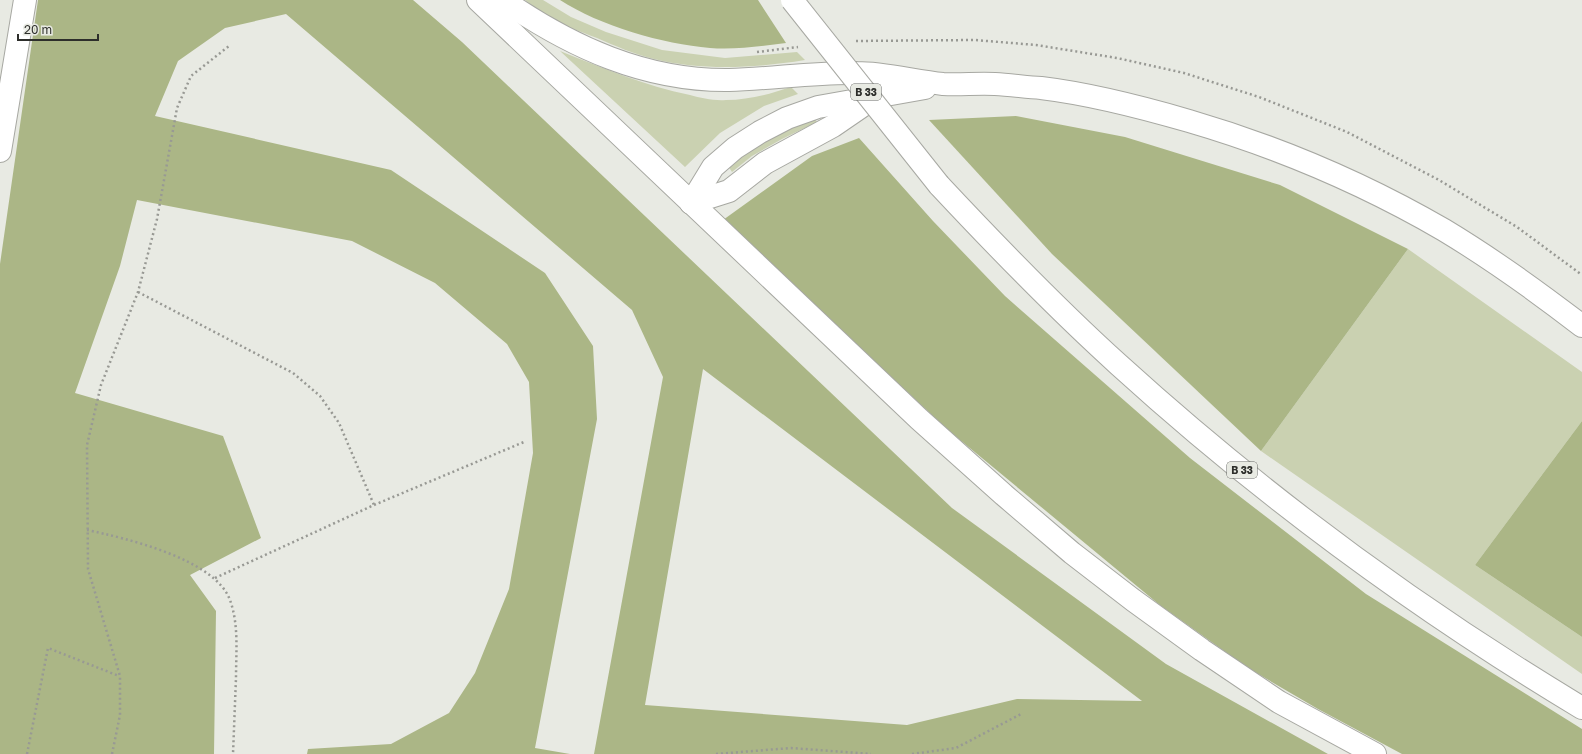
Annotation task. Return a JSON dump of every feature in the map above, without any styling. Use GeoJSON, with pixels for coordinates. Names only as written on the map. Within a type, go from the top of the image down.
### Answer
{"type":"FeatureCollection","features":[{"type":"Feature","properties":{"kind":"main road"},"geometry":{"type":"LineString","coordinates":[[0,151],[25,0]]}},
{"type":"Feature","properties":{"kind":"main road"},"geometry":{"type":"LineString","coordinates":[[478,0],[919,419],[1072,553],[1189,641],[1279,702],[1375,754]]}},
{"type":"Feature","properties":{"kind":"main road"},"geometry":{"type":"LineString","coordinates":[[504,0],[564,38],[600,55],[639,68],[680,76],[727,80],[858,72],[945,84],[996,84],[1045,89],[1104,99],[1211,127],[1277,150],[1384,197],[1445,231],[1498,264],[1582,326]]}},
{"type":"Feature","properties":{"kind":"main road","name":"B 33"},"geometry":{"type":"LineString","coordinates":[[792,0],[939,185],[997,247],[1120,365],[1183,421],[1264,488],[1346,552],[1432,613],[1519,670],[1582,708]]}},
{"type":"Feature","properties":{"kind":"main road"},"geometry":{"type":"LineString","coordinates":[[691,203],[713,167],[735,148],[760,132],[787,118],[818,108],[945,84]]}},
{"type":"Feature","properties":{"kind":"main road"},"geometry":{"type":"LineString","coordinates":[[691,203],[729,191],[765,163],[833,126],[878,96]]}},
{"type":"Feature","properties":{"kind":"path"},"geometry":{"type":"LineString","coordinates":[[112,754],[120,715],[120,676],[88,569],[87,445],[101,385],[138,292],[157,219],[178,108],[191,76],[228,46]]}},
{"type":"Feature","properties":{"kind":"path"},"geometry":{"type":"LineString","coordinates":[[138,292],[293,373],[320,396],[339,423],[374,505]]}},
{"type":"Feature","properties":{"kind":"path"},"geometry":{"type":"LineString","coordinates":[[215,578],[374,505],[524,442]]}},
{"type":"Feature","properties":{"kind":"path"},"geometry":{"type":"LineString","coordinates":[[87,530],[115,536],[159,549],[197,567],[215,578],[229,599],[237,634],[233,754]]}},
{"type":"Feature","properties":{"kind":"path"},"geometry":{"type":"LineString","coordinates":[[27,754],[48,648],[120,676]]}},
{"type":"Feature","properties":{"kind":"path"},"geometry":{"type":"LineString","coordinates":[[912,754],[956,748],[1021,714]]}},
{"type":"Feature","properties":{"kind":"path"},"geometry":{"type":"LineString","coordinates":[[716,754],[791,748],[871,754]]}},
{"type":"Feature","properties":{"kind":"green space"},"geometry":{"type":"Polygon","coordinates":[[[38,0],[413,0],[462,42],[952,508],[1166,664],[1328,754],[594,754],[663,377],[632,310],[286,14],[225,28],[178,61],[155,116],[391,170],[545,273],[593,346],[597,419],[535,748],[570,754],[307,754],[308,749],[391,744],[449,713],[475,673],[509,589],[533,453],[529,382],[507,344],[435,283],[352,241],[137,200],[120,266],[75,393],[223,436],[261,538],[190,575],[216,611],[214,754],[0,754],[0,264],[38,0]],[[703,369],[645,705],[907,725],[1017,699],[1142,701],[703,369]]]}},
{"type":"Feature","properties":{"kind":"green space"},"geometry":{"type":"Polygon","coordinates":[[[525,0],[543,0],[571,17],[606,32],[662,50],[725,58],[797,52],[805,60],[767,65],[710,67],[673,63],[654,59],[625,50],[563,25],[550,19],[525,0]]]}},
{"type":"Feature","properties":{"kind":"green space"},"geometry":{"type":"Polygon","coordinates":[[[560,0],[758,0],[786,43],[729,48],[692,46],[652,38],[613,26],[560,0]]]}},
{"type":"Feature","properties":{"kind":"green space"},"geometry":{"type":"Polygon","coordinates":[[[560,51],[640,82],[708,99],[721,100],[751,98],[791,87],[798,94],[764,106],[720,133],[685,167],[560,51]]]}},
{"type":"Feature","properties":{"kind":"green space"},"geometry":{"type":"Polygon","coordinates":[[[812,115],[817,122],[752,156],[732,172],[728,166],[748,150],[812,115]]]}},
{"type":"Feature","properties":{"kind":"green space"},"geometry":{"type":"Polygon","coordinates":[[[1016,116],[1125,137],[1280,185],[1408,249],[1261,451],[1052,254],[929,120],[1016,116]]]}},
{"type":"Feature","properties":{"kind":"green space"},"geometry":{"type":"Polygon","coordinates":[[[859,138],[933,221],[1005,296],[1190,458],[1366,594],[1582,729],[1582,754],[1402,754],[1318,709],[1248,668],[1161,606],[948,430],[723,220],[812,156],[859,138]]]}},
{"type":"Feature","properties":{"kind":"green space"},"geometry":{"type":"Polygon","coordinates":[[[1408,249],[1582,372],[1582,421],[1475,565],[1582,637],[1582,674],[1261,451],[1408,249]]]}},
{"type":"Feature","properties":{"kind":"green space"},"geometry":{"type":"Polygon","coordinates":[[[1582,421],[1582,637],[1475,565],[1582,421]]]}}]}
